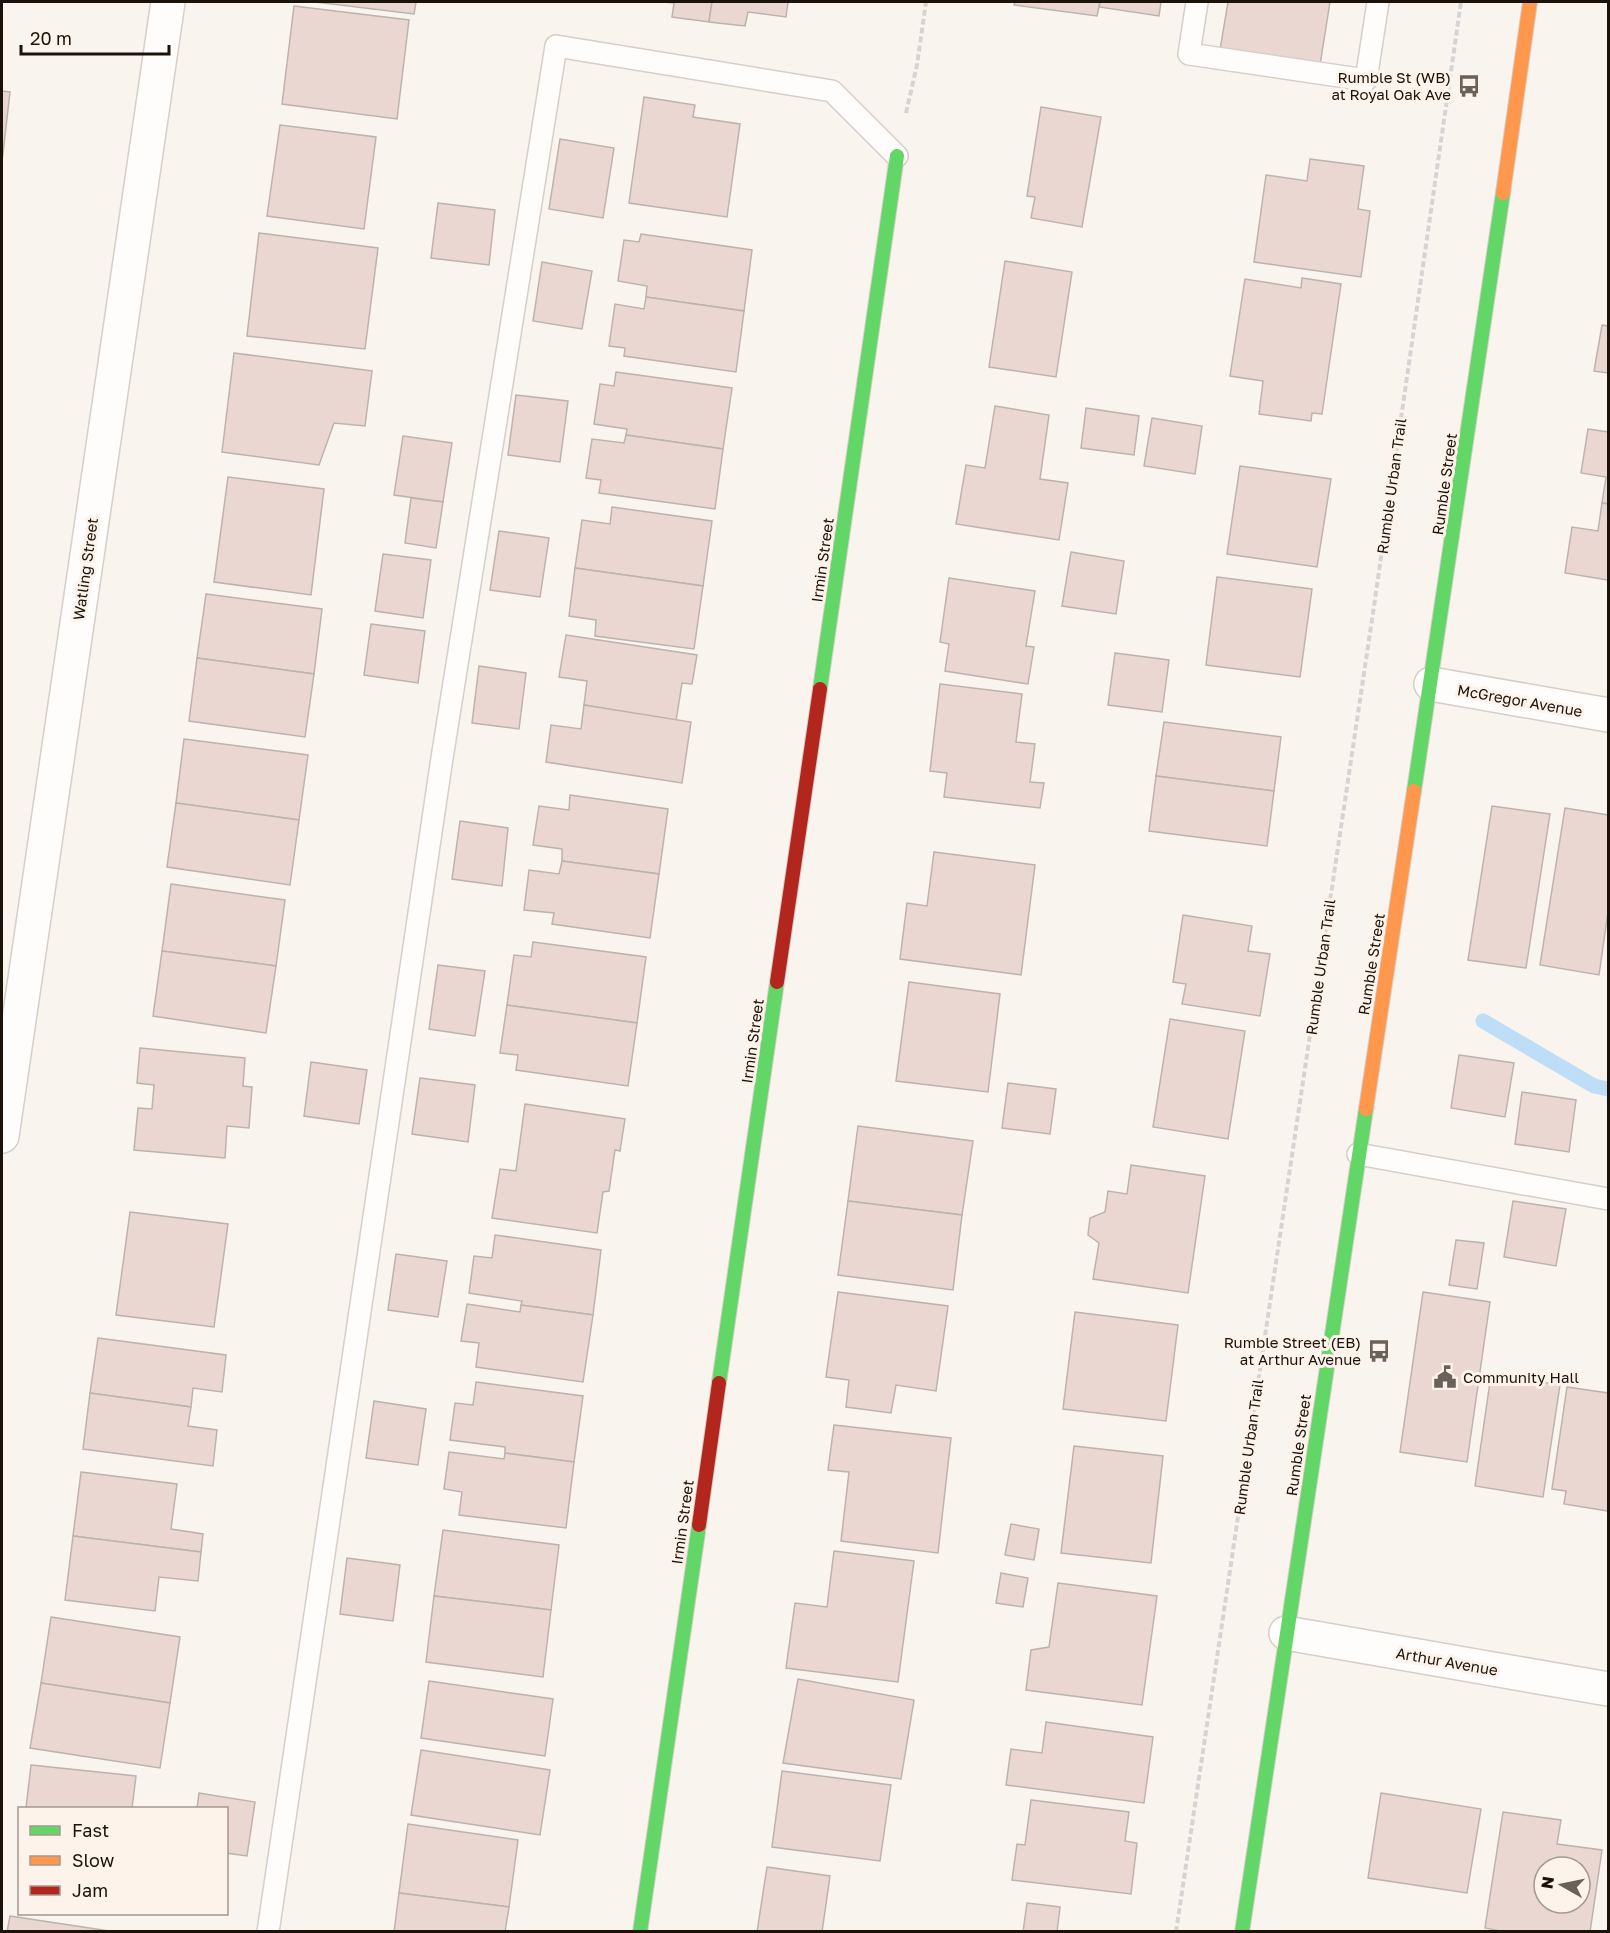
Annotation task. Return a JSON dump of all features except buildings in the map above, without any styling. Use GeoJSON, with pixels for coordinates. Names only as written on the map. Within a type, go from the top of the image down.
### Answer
{"type":"FeatureCollection","features":[{"type":"Feature","properties":{"kind":"street","name":"Watling Street"},"geometry":{"type":"LineString","coordinates":[[2,1136],[168,2]]}},
{"type":"Feature","properties":{"kind":"street","name":"Rumble Street"},"geometry":{"type":"LineString","coordinates":[[1242,1932],[1358,1154],[1431,684],[1530,2]]}},
{"type":"Feature","properties":{"kind":"street","name":"Irmin Street"},"geometry":{"type":"LineString","coordinates":[[640,1932],[897,156]]}},
{"type":"Feature","properties":{"kind":"street","name":"McGregor Avenue"},"geometry":{"type":"LineString","coordinates":[[1431,684],[1608,715]]}},
{"type":"Feature","properties":{"kind":"street","name":"Arthur Avenue"},"geometry":{"type":"LineString","coordinates":[[1286,1633],[1608,1689]]}},
{"type":"Feature","properties":{"kind":"lane"},"geometry":{"type":"LineString","coordinates":[[1197,2],[1189,54],[1366,80],[1378,2]]}},
{"type":"Feature","properties":{"kind":"lane"},"geometry":{"type":"LineString","coordinates":[[268,1932],[446,735],[556,46],[832,91],[897,156]]}},
{"type":"Feature","properties":{"kind":"lane"},"geometry":{"type":"LineString","coordinates":[[1358,1154],[1608,1199]]}},
{"type":"Feature","properties":{"kind":"path"},"geometry":{"type":"LineString","coordinates":[[897,156],[917,65],[926,2]]}},
{"type":"Feature","properties":{"kind":"path","name":"Rumble Urban Trail"},"geometry":{"type":"LineString","coordinates":[[1176,1932],[1373,613],[1461,2]]}},
{"type":"Feature","properties":{"kind":"waterway"},"geometry":{"type":"LineString","coordinates":[[1483,1021],[1594,1086],[1608,1089]]}},
{"type":"Feature","properties":{"kind":"traffic: fast"},"geometry":{"type":"LineString","coordinates":[[820,689],[897,156]]}},
{"type":"Feature","properties":{"kind":"traffic: fast"},"geometry":{"type":"LineString","coordinates":[[1414,791],[1503,193]]}},
{"type":"Feature","properties":{"kind":"traffic: fast"},"geometry":{"type":"LineString","coordinates":[[719,1383],[777,982]]}},
{"type":"Feature","properties":{"kind":"traffic: fast"},"geometry":{"type":"LineString","coordinates":[[1242,1932],[1366,1109]]}},
{"type":"Feature","properties":{"kind":"traffic: fast"},"geometry":{"type":"LineString","coordinates":[[640,1932],[699,1525]]}},
{"type":"Feature","properties":{"kind":"traffic: slow"},"geometry":{"type":"LineString","coordinates":[[1503,193],[1530,2]]}},
{"type":"Feature","properties":{"kind":"traffic: slow"},"geometry":{"type":"LineString","coordinates":[[1366,1109],[1414,791]]}},
{"type":"Feature","properties":{"kind":"traffic: jam"},"geometry":{"type":"LineString","coordinates":[[777,982],[820,689]]}},
{"type":"Feature","properties":{"kind":"traffic: jam"},"geometry":{"type":"LineString","coordinates":[[699,1525],[719,1383]]}},
{"type":"Feature","properties":{"kind":"place","name":"Rumble St (WB) at Royal Oak Ave"},"geometry":{"type":"Point","coordinates":[1469,86]}},
{"type":"Feature","properties":{"kind":"place","name":"Rumble Street (EB) at Arthur Avenue"},"geometry":{"type":"Point","coordinates":[1379,1351]}},
{"type":"Feature","properties":{"kind":"place","name":"Community Hall"},"geometry":{"type":"Point","coordinates":[1445,1377]}}]}
